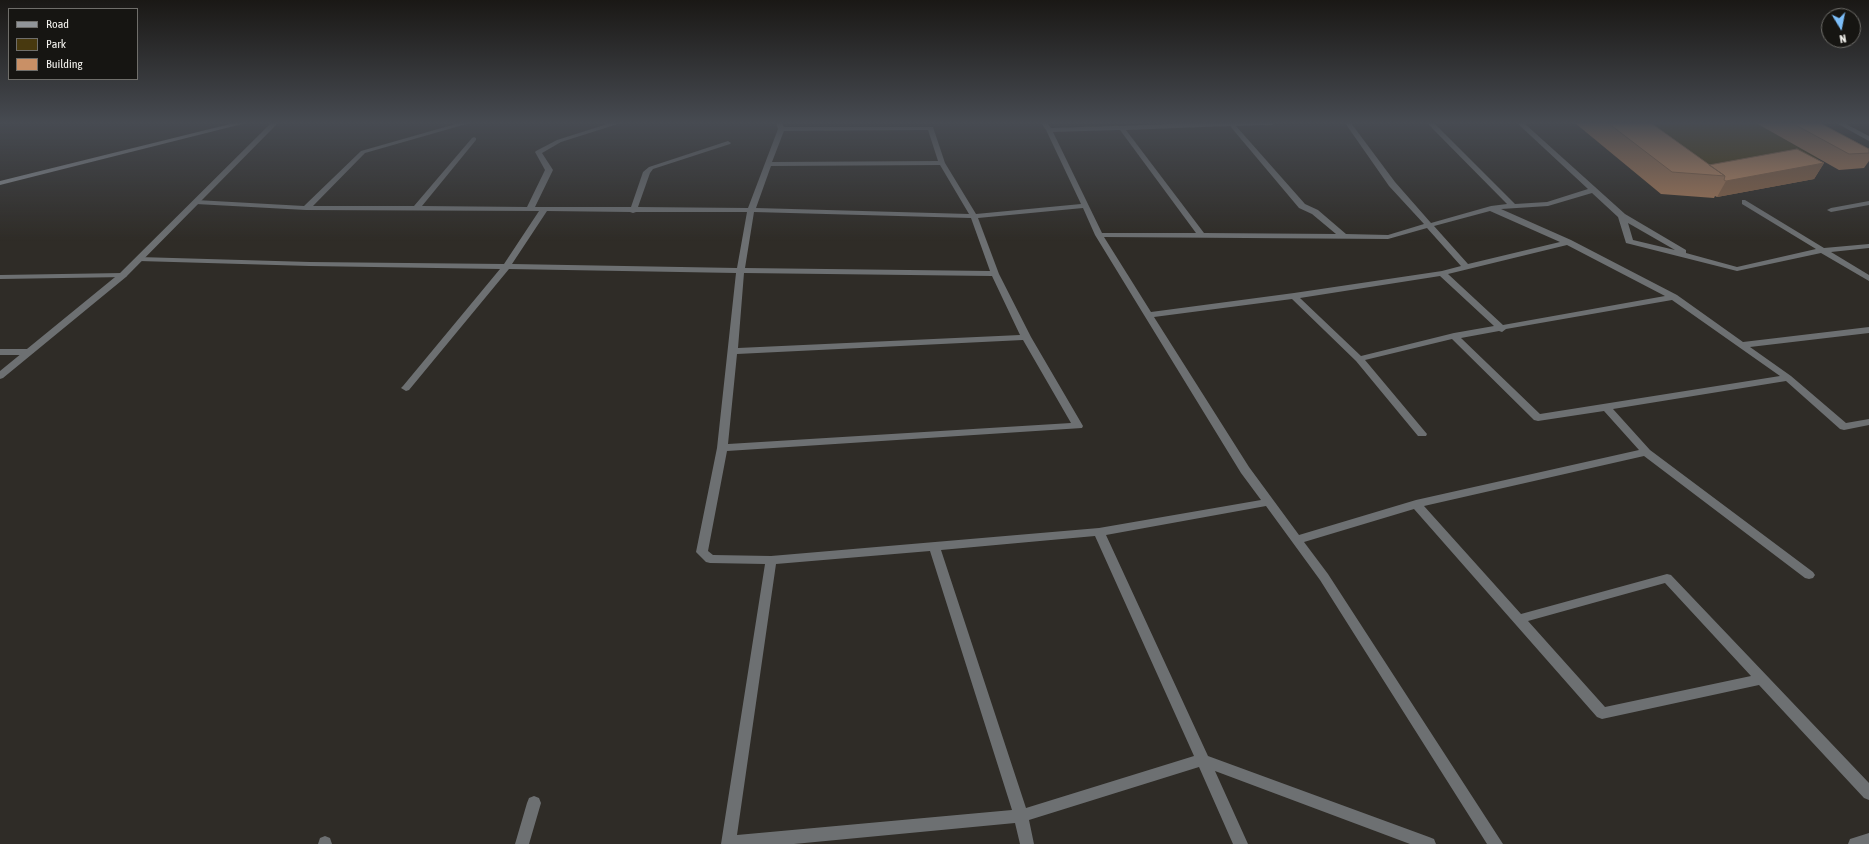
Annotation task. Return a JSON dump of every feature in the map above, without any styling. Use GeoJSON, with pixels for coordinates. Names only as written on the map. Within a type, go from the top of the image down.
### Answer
{"type":"FeatureCollection","features":[{"type":"Feature","properties":{"kind":"main road"},"geometry":{"type":"LineString","coordinates":[[0,183],[83,162]]}},
{"type":"Feature","properties":{"kind":"street"},"geometry":{"type":"LineString","coordinates":[[0,376],[123,274],[236,162]]}},
{"type":"Feature","properties":{"kind":"street"},"geometry":{"type":"LineString","coordinates":[[306,208],[352,162]]}},
{"type":"Feature","properties":{"kind":"street"},"geometry":{"type":"LineString","coordinates":[[416,209],[455,162]]}},
{"type":"Feature","properties":{"kind":"street"},"geometry":{"type":"LineString","coordinates":[[530,209],[549,170],[544,162]]}},
{"type":"Feature","properties":{"kind":"street"},"geometry":{"type":"LineString","coordinates":[[633,211],[647,172],[651,168],[668,162]]}},
{"type":"Feature","properties":{"kind":"street"},"geometry":{"type":"LineString","coordinates":[[1063,162],[1099,235],[1245,470],[1324,576],[1496,844]]}},
{"type":"Feature","properties":{"kind":"street"},"geometry":{"type":"LineString","coordinates":[[1147,162],[1202,236]]}},
{"type":"Feature","properties":{"kind":"street"},"geometry":{"type":"LineString","coordinates":[[1264,162],[1302,206],[1315,212],[1344,237]]}},
{"type":"Feature","properties":{"kind":"street"},"geometry":{"type":"LineString","coordinates":[[1376,162],[1392,184],[1466,267]]}},
{"type":"Feature","properties":{"kind":"street"},"geometry":{"type":"LineString","coordinates":[[1469,162],[1513,206]]}},
{"type":"Feature","properties":{"kind":"street"},"geometry":{"type":"LineString","coordinates":[[1563,162],[1622,216],[1693,258]]}},
{"type":"Feature","properties":{"kind":"street"},"geometry":{"type":"LineString","coordinates":[[722,448],[1078,426],[1026,337],[995,274],[974,216],[942,163],[768,164],[751,210],[740,272],[734,352],[722,448],[702,552],[710,559],[771,560],[1100,532],[1269,502]]}},
{"type":"Feature","properties":{"kind":"street"},"geometry":{"type":"LineString","coordinates":[[1099,235],[1388,236],[1491,208],[1548,204],[1593,190]]}},
{"type":"Feature","properties":{"kind":"street"},"geometry":{"type":"LineString","coordinates":[[196,202],[306,208],[633,211],[751,210],[974,216],[1085,206]]}},
{"type":"Feature","properties":{"kind":"street"},"geometry":{"type":"LineString","coordinates":[[1745,202],[1869,279]]}},
{"type":"Feature","properties":{"kind":"street"},"geometry":{"type":"LineString","coordinates":[[1831,210],[1869,203]]}},
{"type":"Feature","properties":{"kind":"street"},"geometry":{"type":"LineString","coordinates":[[1491,208],[1568,242],[1674,297],[1788,378],[1844,426],[1869,422]]}},
{"type":"Feature","properties":{"kind":"street"},"geometry":{"type":"LineString","coordinates":[[406,388],[507,266],[544,210]]}},
{"type":"Feature","properties":{"kind":"street"},"geometry":{"type":"LineString","coordinates":[[1622,216],[1629,241],[1737,269],[1824,250],[1869,246]]}},
{"type":"Feature","properties":{"kind":"street"},"geometry":{"type":"LineString","coordinates":[[1148,315],[1294,296],[1442,273],[1568,242]]}},
{"type":"Feature","properties":{"kind":"street"},"geometry":{"type":"LineString","coordinates":[[138,259],[310,264],[507,266],[740,272],[995,274]]}},
{"type":"Feature","properties":{"kind":"street"},"geometry":{"type":"LineString","coordinates":[[1442,273],[1502,329]]}},
{"type":"Feature","properties":{"kind":"street"},"geometry":{"type":"LineString","coordinates":[[0,277],[123,274]]}},
{"type":"Feature","properties":{"kind":"street"},"geometry":{"type":"LineString","coordinates":[[1294,296],[1359,359],[1422,434]]}},
{"type":"Feature","properties":{"kind":"street"},"geometry":{"type":"LineString","coordinates":[[1359,359],[1454,336],[1502,329],[1674,297]]}},
{"type":"Feature","properties":{"kind":"street"},"geometry":{"type":"LineString","coordinates":[[1742,345],[1869,330]]}},
{"type":"Feature","properties":{"kind":"street"},"geometry":{"type":"LineString","coordinates":[[1454,336],[1538,418],[1788,378]]}},
{"type":"Feature","properties":{"kind":"street"},"geometry":{"type":"LineString","coordinates":[[734,352],[1026,337]]}},
{"type":"Feature","properties":{"kind":"street"},"geometry":{"type":"LineString","coordinates":[[0,352],[29,352]]}},
{"type":"Feature","properties":{"kind":"street"},"geometry":{"type":"LineString","coordinates":[[1606,407],[1646,452],[1809,575]]}},
{"type":"Feature","properties":{"kind":"street"},"geometry":{"type":"LineString","coordinates":[[1297,540],[1416,504],[1646,452]]}},
{"type":"Feature","properties":{"kind":"street"},"geometry":{"type":"LineString","coordinates":[[1416,504],[1602,713],[1762,679]]}},
{"type":"Feature","properties":{"kind":"street"},"geometry":{"type":"LineString","coordinates":[[1100,532],[1241,844]]}},
{"type":"Feature","properties":{"kind":"street"},"geometry":{"type":"LineString","coordinates":[[934,546],[1021,816],[1027,844]]}},
{"type":"Feature","properties":{"kind":"street"},"geometry":{"type":"LineString","coordinates":[[771,560],[728,843],[1021,816],[1203,760],[1429,844]]}},
{"type":"Feature","properties":{"kind":"street"},"geometry":{"type":"LineString","coordinates":[[1519,619],[1667,578],[1869,793]]}},
{"type":"Feature","properties":{"kind":"street"},"geometry":{"type":"LineString","coordinates":[[522,844],[534,803]]}},
{"type":"Feature","properties":{"kind":"street"},"geometry":{"type":"LineString","coordinates":[[1855,844],[1869,840]]}},
{"type":"Feature","properties":{"kind":"green space"},"geometry":{"type":"Polygon","coordinates":[[[1667,162],[1800,162],[1693,182],[1667,162]]]}},
{"type":"Feature","properties":{"kind":"building"},"geometry":{"type":"Polygon","coordinates":[[[1659,162],[1706,162],[1725,176],[1672,172],[1659,162]]]}},
{"type":"Feature","properties":{"kind":"building"},"geometry":{"type":"Polygon","coordinates":[[[1723,162],[1824,163],[1726,181],[1724,180],[1725,176],[1709,165],[1723,162]]]}}]}
